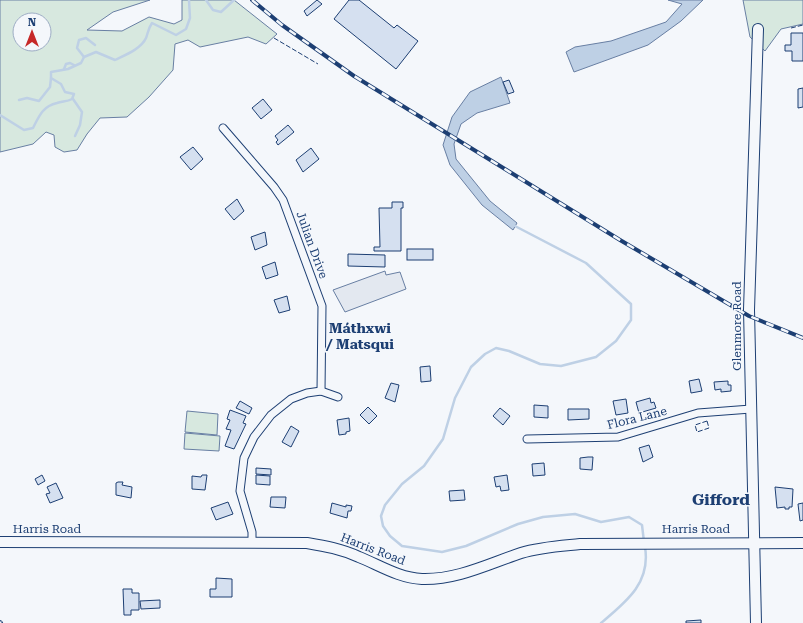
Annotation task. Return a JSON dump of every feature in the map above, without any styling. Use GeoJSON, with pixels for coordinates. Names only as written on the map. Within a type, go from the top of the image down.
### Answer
{"type":"FeatureCollection","features":[{"type":"Feature","properties":{"kind":"street","name":"Glenmore Road"},"geometry":{"type":"LineString","coordinates":[[756,623],[749,310],[758,29]]}},
{"type":"Feature","properties":{"kind":"street","name":"Julian Drive"},"geometry":{"type":"LineString","coordinates":[[223,128],[274,187],[286,206],[322,306],[321,391]]}},
{"type":"Feature","properties":{"kind":"street"},"geometry":{"type":"LineString","coordinates":[[252,542],[252,532],[240,491],[241,468],[248,447],[261,426],[280,406],[307,393],[321,391],[338,397]]}},
{"type":"Feature","properties":{"kind":"street","name":"Flora Lane"},"geometry":{"type":"LineString","coordinates":[[527,439],[618,437],[698,413],[751,409]]}},
{"type":"Feature","properties":{"kind":"street","name":"Harris Road"},"geometry":{"type":"LineString","coordinates":[[0,542],[307,543],[333,547],[359,556],[394,573],[420,579],[447,578],[522,553],[548,547],[621,542],[803,543]]}},
{"type":"Feature","properties":{"kind":"shaded area"},"geometry":{"type":"Polygon","coordinates":[[[0,0],[150,0],[113,12],[87,30],[122,31],[149,17],[174,24],[182,20],[182,0],[234,0],[277,34],[266,44],[248,37],[200,47],[188,40],[175,44],[173,70],[149,97],[127,117],[100,118],[87,134],[77,150],[64,152],[55,147],[54,135],[46,132],[33,144],[0,152],[0,0]]]}},
{"type":"Feature","properties":{"kind":"shaded area"},"geometry":{"type":"Polygon","coordinates":[[[743,0],[803,0],[803,24],[781,29],[765,51],[750,37],[743,0]]]}},
{"type":"Feature","properties":{"kind":"shaded area"},"geometry":{"type":"Polygon","coordinates":[[[385,271],[386,275],[400,272],[406,289],[345,312],[333,290],[385,271]]]}},
{"type":"Feature","properties":{"kind":"shaded area"},"geometry":{"type":"Polygon","coordinates":[[[187,411],[218,414],[217,435],[185,432],[187,411]]]}},
{"type":"Feature","properties":{"kind":"shaded area"},"geometry":{"type":"Polygon","coordinates":[[[185,433],[220,436],[219,451],[184,449],[185,433]]]}},
{"type":"Feature","properties":{"kind":"water"},"geometry":{"type":"Polygon","coordinates":[[[668,0],[703,0],[681,21],[648,45],[574,72],[566,52],[575,47],[611,41],[666,22],[682,4],[668,0]]]}},
{"type":"Feature","properties":{"kind":"water"},"geometry":{"type":"Polygon","coordinates":[[[501,77],[510,103],[477,113],[461,124],[454,144],[456,159],[490,201],[517,223],[513,230],[482,205],[450,165],[443,145],[452,117],[470,92],[501,77]]]}},
{"type":"Feature","properties":{"kind":"building"},"geometry":{"type":"Polygon","coordinates":[[[317,0],[322,4],[307,16],[304,11],[317,0]]]}},
{"type":"Feature","properties":{"kind":"building"},"geometry":{"type":"Polygon","coordinates":[[[349,0],[359,0],[394,28],[397,25],[418,41],[396,69],[334,19],[349,0]]]}},
{"type":"Feature","properties":{"kind":"building"},"geometry":{"type":"Polygon","coordinates":[[[791,33],[803,33],[803,61],[792,61],[792,51],[785,51],[785,45],[791,45],[791,33]]]}},
{"type":"Feature","properties":{"kind":"building"},"geometry":{"type":"Polygon","coordinates":[[[509,80],[514,92],[508,94],[503,82],[509,80]]]}},
{"type":"Feature","properties":{"kind":"building"},"geometry":{"type":"Polygon","coordinates":[[[803,88],[803,107],[798,108],[798,89],[803,88]]]}},
{"type":"Feature","properties":{"kind":"building"},"geometry":{"type":"Polygon","coordinates":[[[263,99],[272,110],[261,119],[252,108],[263,99]]]}},
{"type":"Feature","properties":{"kind":"building"},"geometry":{"type":"Polygon","coordinates":[[[288,125],[294,132],[278,145],[276,142],[278,140],[275,136],[288,125]]]}},
{"type":"Feature","properties":{"kind":"building"},"geometry":{"type":"Polygon","coordinates":[[[193,147],[203,159],[191,170],[180,157],[193,147]]]}},
{"type":"Feature","properties":{"kind":"building"},"geometry":{"type":"Polygon","coordinates":[[[311,148],[319,159],[303,172],[296,160],[311,148]]]}},
{"type":"Feature","properties":{"kind":"building"},"geometry":{"type":"Polygon","coordinates":[[[237,199],[244,211],[234,220],[225,209],[237,199]]]}},
{"type":"Feature","properties":{"kind":"building"},"geometry":{"type":"Polygon","coordinates":[[[392,202],[403,202],[403,208],[401,208],[401,251],[374,251],[374,247],[380,247],[379,208],[392,208],[392,202]]]}},
{"type":"Feature","properties":{"kind":"building"},"geometry":{"type":"Polygon","coordinates":[[[265,232],[267,245],[255,250],[251,237],[265,232]]]}},
{"type":"Feature","properties":{"kind":"building"},"geometry":{"type":"Polygon","coordinates":[[[407,249],[433,249],[433,260],[407,260],[407,249]]]}},
{"type":"Feature","properties":{"kind":"building"},"geometry":{"type":"Polygon","coordinates":[[[348,254],[385,255],[385,267],[348,266],[348,254]]]}},
{"type":"Feature","properties":{"kind":"building"},"geometry":{"type":"Polygon","coordinates":[[[275,262],[278,275],[266,279],[262,267],[275,262]]]}},
{"type":"Feature","properties":{"kind":"building"},"geometry":{"type":"Polygon","coordinates":[[[287,296],[290,310],[279,313],[274,300],[287,296]]]}},
{"type":"Feature","properties":{"kind":"building"},"geometry":{"type":"Polygon","coordinates":[[[430,366],[431,381],[421,382],[420,367],[430,366]]]}},
{"type":"Feature","properties":{"kind":"building"},"geometry":{"type":"Polygon","coordinates":[[[699,379],[702,391],[691,393],[689,381],[699,379]]]}},
{"type":"Feature","properties":{"kind":"building"},"geometry":{"type":"Polygon","coordinates":[[[728,381],[728,385],[731,385],[731,391],[721,392],[721,389],[715,390],[714,382],[728,381]]]}},
{"type":"Feature","properties":{"kind":"building"},"geometry":{"type":"Polygon","coordinates":[[[391,383],[399,385],[395,402],[385,398],[391,383]]]}},
{"type":"Feature","properties":{"kind":"building"},"geometry":{"type":"Polygon","coordinates":[[[650,398],[651,403],[654,402],[656,408],[639,413],[636,402],[650,398]]]}},
{"type":"Feature","properties":{"kind":"building"},"geometry":{"type":"Polygon","coordinates":[[[626,399],[628,413],[616,415],[613,401],[626,399]]]}},
{"type":"Feature","properties":{"kind":"building"},"geometry":{"type":"Polygon","coordinates":[[[240,401],[252,408],[249,414],[236,408],[240,401]]]}},
{"type":"Feature","properties":{"kind":"building"},"geometry":{"type":"Polygon","coordinates":[[[534,405],[548,406],[548,418],[534,417],[534,405]]]}},
{"type":"Feature","properties":{"kind":"building"},"geometry":{"type":"Polygon","coordinates":[[[368,407],[377,416],[369,424],[360,415],[368,407]]]}},
{"type":"Feature","properties":{"kind":"building"},"geometry":{"type":"Polygon","coordinates":[[[500,408],[510,416],[503,425],[493,416],[500,408]]]}},
{"type":"Feature","properties":{"kind":"building"},"geometry":{"type":"Polygon","coordinates":[[[568,409],[589,409],[589,419],[568,420],[568,409]]]}},
{"type":"Feature","properties":{"kind":"building"},"geometry":{"type":"Polygon","coordinates":[[[230,410],[246,416],[243,423],[246,424],[234,449],[225,446],[231,430],[226,429],[230,420],[227,419],[230,410]]]}},
{"type":"Feature","properties":{"kind":"building"},"geometry":{"type":"Polygon","coordinates":[[[349,418],[350,431],[346,432],[346,434],[339,435],[337,420],[349,418]]]}},
{"type":"Feature","properties":{"kind":"building"},"geometry":{"type":"Polygon","coordinates":[[[291,426],[299,431],[291,447],[282,442],[291,426]]]}},
{"type":"Feature","properties":{"kind":"building"},"geometry":{"type":"Polygon","coordinates":[[[649,445],[653,457],[643,462],[639,448],[649,445]]]}},
{"type":"Feature","properties":{"kind":"building"},"geometry":{"type":"Polygon","coordinates":[[[593,457],[592,470],[580,469],[580,458],[593,457]]]}},
{"type":"Feature","properties":{"kind":"building"},"geometry":{"type":"Polygon","coordinates":[[[544,463],[545,475],[533,476],[532,464],[544,463]]]}},
{"type":"Feature","properties":{"kind":"building"},"geometry":{"type":"Polygon","coordinates":[[[256,468],[271,469],[271,475],[256,474],[256,468]]]}},
{"type":"Feature","properties":{"kind":"building"},"geometry":{"type":"Polygon","coordinates":[[[42,475],[45,481],[38,485],[35,479],[42,475]]]}},
{"type":"Feature","properties":{"kind":"building"},"geometry":{"type":"Polygon","coordinates":[[[202,475],[207,475],[205,490],[192,489],[192,476],[201,477],[202,475]]]}},
{"type":"Feature","properties":{"kind":"building"},"geometry":{"type":"Polygon","coordinates":[[[256,475],[270,476],[270,485],[256,484],[256,475]]]}},
{"type":"Feature","properties":{"kind":"building"},"geometry":{"type":"Polygon","coordinates":[[[507,475],[509,490],[501,491],[500,486],[496,487],[494,477],[507,475]]]}},
{"type":"Feature","properties":{"kind":"building"},"geometry":{"type":"Polygon","coordinates":[[[123,482],[122,485],[132,487],[131,498],[116,495],[116,483],[123,482]]]}},
{"type":"Feature","properties":{"kind":"building"},"geometry":{"type":"Polygon","coordinates":[[[56,483],[63,498],[50,503],[46,494],[50,493],[47,487],[56,483]]]}},
{"type":"Feature","properties":{"kind":"building"},"geometry":{"type":"Polygon","coordinates":[[[775,487],[793,489],[792,507],[789,507],[789,509],[785,509],[785,507],[777,508],[775,487]]]}},
{"type":"Feature","properties":{"kind":"building"},"geometry":{"type":"Polygon","coordinates":[[[464,490],[465,500],[450,501],[449,491],[464,490]]]}},
{"type":"Feature","properties":{"kind":"building"},"geometry":{"type":"Polygon","coordinates":[[[271,497],[286,497],[285,508],[270,507],[271,497]]]}},
{"type":"Feature","properties":{"kind":"building"},"geometry":{"type":"Polygon","coordinates":[[[228,502],[233,514],[216,520],[211,508],[228,502]]]}},
{"type":"Feature","properties":{"kind":"building"},"geometry":{"type":"Polygon","coordinates":[[[332,503],[346,507],[346,505],[352,506],[351,511],[348,511],[347,518],[330,513],[332,503]]]}},
{"type":"Feature","properties":{"kind":"building"},"geometry":{"type":"Polygon","coordinates":[[[803,503],[803,520],[800,521],[798,504],[803,503]]]}},
{"type":"Feature","properties":{"kind":"building"},"geometry":{"type":"Polygon","coordinates":[[[216,578],[232,579],[232,597],[210,597],[210,589],[216,589],[216,578]]]}},
{"type":"Feature","properties":{"kind":"building"},"geometry":{"type":"Polygon","coordinates":[[[123,589],[132,589],[132,593],[139,593],[139,610],[131,610],[131,615],[124,615],[123,589]]]}},
{"type":"Feature","properties":{"kind":"building"},"geometry":{"type":"Polygon","coordinates":[[[160,600],[160,608],[141,609],[140,601],[160,600]]]}},
{"type":"Feature","properties":{"kind":"building"},"geometry":{"type":"Polygon","coordinates":[[[701,620],[701,623],[686,623],[686,621],[701,620]]]}},
{"type":"Feature","properties":{"kind":"waterway"},"geometry":{"type":"LineString","coordinates":[[0,115],[24,130],[33,128],[48,106],[59,102],[68,101],[72,99],[74,94],[65,92],[61,84],[51,78],[51,72],[68,69],[81,63],[84,57],[96,52],[115,60],[137,48],[144,42],[152,23],[176,35],[186,29],[190,18],[189,0]]}},
{"type":"Feature","properties":{"kind":"waterway"},"geometry":{"type":"LineString","coordinates":[[206,0],[213,10],[221,12],[234,0]]}},
{"type":"Feature","properties":{"kind":"waterway"},"geometry":{"type":"LineString","coordinates":[[84,57],[77,48],[79,40],[86,38],[95,45]]}},
{"type":"Feature","properties":{"kind":"waterway"},"geometry":{"type":"LineString","coordinates":[[64,69],[66,64],[70,63],[74,65]]}},
{"type":"Feature","properties":{"kind":"waterway"},"geometry":{"type":"LineString","coordinates":[[19,100],[27,98],[39,101],[50,87],[51,78]]}},
{"type":"Feature","properties":{"kind":"waterway"},"geometry":{"type":"LineString","coordinates":[[73,99],[82,112],[80,125],[75,136]]}},
{"type":"Feature","properties":{"kind":"waterway"},"geometry":{"type":"LineString","coordinates":[[513,225],[586,263],[631,304],[631,320],[616,341],[596,357],[561,366],[540,364],[509,351],[496,348],[485,354],[471,367],[455,398],[443,439],[424,466],[402,484],[385,505],[381,516],[383,526],[390,536],[402,546],[442,552],[466,546],[518,524],[543,517],[575,514],[601,522],[629,517],[642,525],[644,542]]}},
{"type":"Feature","properties":{"kind":"waterway"},"geometry":{"type":"LineString","coordinates":[[601,623],[635,591],[644,571],[646,560],[645,547]]}},
{"type":"Feature","properties":{"kind":"railway"},"geometry":{"type":"LineString","coordinates":[[252,0],[282,25],[354,76],[620,240],[749,316],[803,338]]}},
{"type":"Feature","properties":{"kind":"fence"},"geometry":{"type":"LineString","coordinates":[[791,28],[803,25]]}},
{"type":"Feature","properties":{"kind":"fence"},"geometry":{"type":"LineString","coordinates":[[274,38],[318,64]]}},
{"type":"Feature","properties":{"kind":"fence"},"geometry":{"type":"LineString","coordinates":[[707,421],[709,428],[697,432],[695,425],[707,421]]}},
{"type":"Feature","properties":{"kind":"district","name":"Máthxwi / Matsqui"},"geometry":{"type":"Point","coordinates":[360,336]}},
{"type":"Feature","properties":{"kind":"district","name":"Gifford"},"geometry":{"type":"Point","coordinates":[721,499]}}]}
